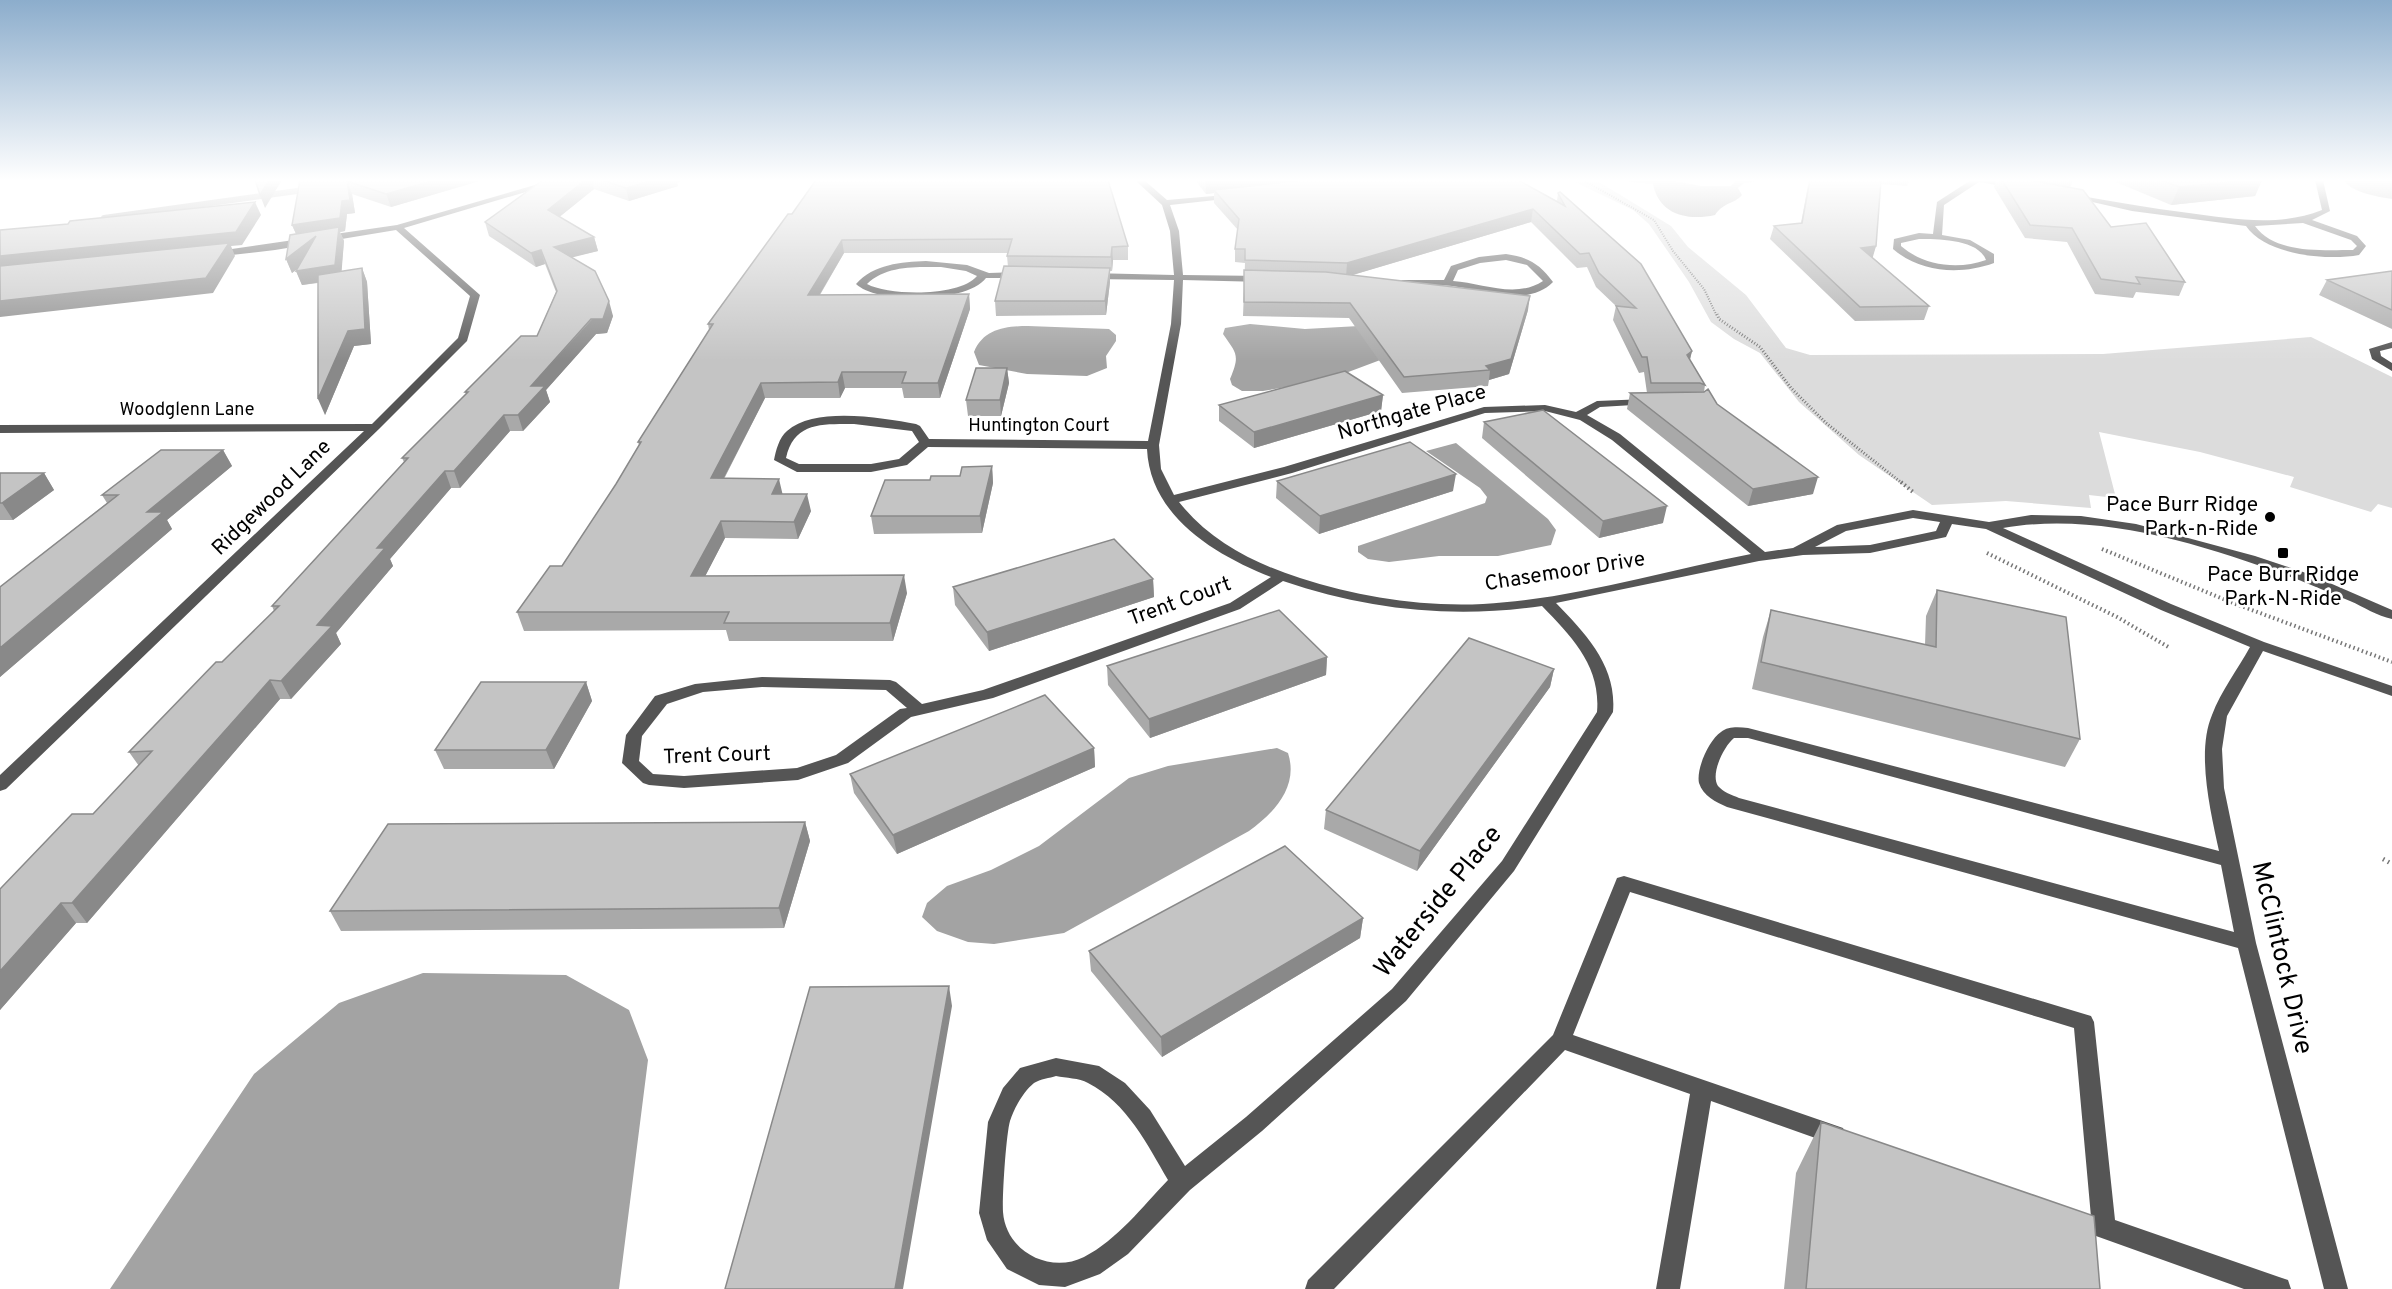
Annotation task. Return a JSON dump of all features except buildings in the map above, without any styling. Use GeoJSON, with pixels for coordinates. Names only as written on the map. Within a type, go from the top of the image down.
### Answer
{"type":"FeatureCollection","features":[{"type":"Feature","properties":{"kind":"street"},"geometry":{"type":"LineString","coordinates":[[206,255],[317,240]]}},
{"type":"Feature","properties":{"kind":"street","name":"Ridgewood Lane"},"geometry":{"type":"LineString","coordinates":[[0,785],[375,427],[463,339],[475,295],[413,240]]}},
{"type":"Feature","properties":{"kind":"street","name":"Chasemoor Drive"},"geometry":{"type":"LineString","coordinates":[[1176,240],[1180,277],[1153,445],[1155,471],[1171,500],[1187,521],[1221,549],[1280,577],[1347,596],[1407,605],[1487,608],[1546,601],[1794,552],[1869,549],[1941,534],[1947,521],[1913,514],[1842,528],[1794,552]]}},
{"type":"Feature","properties":{"kind":"street"},"geometry":{"type":"LineString","coordinates":[[1899,240],[1896,247],[1914,259],[1950,267],[1968,268],[1991,261],[1992,256],[1985,249],[1955,240]]}},
{"type":"Feature","properties":{"kind":"street"},"geometry":{"type":"LineString","coordinates":[[2269,240],[2297,251],[2356,253],[2362,246],[2356,240]]}},
{"type":"Feature","properties":{"kind":"street"},"geometry":{"type":"LineString","coordinates":[[1396,282],[1447,284],[1520,292],[1540,289],[1548,282],[1536,265],[1524,260],[1499,256],[1478,259],[1454,268],[1447,284]]}},
{"type":"Feature","properties":{"kind":"street"},"geometry":{"type":"LineString","coordinates":[[983,275],[976,284],[967,288],[913,294],[881,294],[868,291],[861,284],[875,272],[892,267],[968,268],[983,275],[1029,275]]}},
{"type":"Feature","properties":{"kind":"street"},"geometry":{"type":"LineString","coordinates":[[1076,276],[1278,279]]}},
{"type":"Feature","properties":{"kind":"street"},"geometry":{"type":"LineString","coordinates":[[2392,345],[2374,349],[2376,357],[2392,368]]}},
{"type":"Feature","properties":{"kind":"street"},"geometry":{"type":"LineString","coordinates":[[1578,416],[1597,404],[1655,403]]}},
{"type":"Feature","properties":{"kind":"street","name":"Northgate Place"},"geometry":{"type":"LineString","coordinates":[[1171,500],[1288,470],[1484,410],[1545,408],[1578,416],[1617,437],[1764,558]]}},
{"type":"Feature","properties":{"kind":"street"},"geometry":{"type":"LineString","coordinates":[[847,420],[892,423],[916,428],[925,443],[903,462],[871,468],[797,468],[780,460],[782,448],[793,431],[808,424],[847,420]]}},
{"type":"Feature","properties":{"kind":"street","name":"Woodglenn Lane"},"geometry":{"type":"LineString","coordinates":[[0,429],[375,427]]}},
{"type":"Feature","properties":{"kind":"street","name":"Huntington Court"},"geometry":{"type":"LineString","coordinates":[[925,443],[1153,445]]}},
{"type":"Feature","properties":{"kind":"street"},"geometry":{"type":"LineString","coordinates":[[1989,526],[2010,520],[2065,519],[2169,536],[2244,556],[2392,615]]}},
{"type":"Feature","properties":{"kind":"street"},"geometry":{"type":"LineString","coordinates":[[1947,521],[1989,526],[2156,603],[2259,645],[2392,692]]}},
{"type":"Feature","properties":{"kind":"street","name":"Trent Court"},"geometry":{"type":"LineString","coordinates":[[919,710],[890,685],[762,682],[701,687],[661,700],[634,735],[630,763],[650,779],[684,782],[798,774],[842,759],[906,713],[919,710],[987,693],[1234,606],[1258,593],[1280,577]]}},
{"type":"Feature","properties":{"kind":"street","name":"Waterside Place"},"geometry":{"type":"LineString","coordinates":[[1182,1182],[1142,1117],[1117,1090],[1091,1073],[1056,1067],[1028,1075],[1011,1095],[999,1122],[991,1213],[999,1240],[1016,1261],[1039,1273],[1065,1275],[1090,1266],[1119,1246],[1182,1182],[1254,1124],[1399,995],[1508,866],[1605,712],[1608,698],[1607,687],[1592,657],[1575,632],[1546,601]]}},
{"type":"Feature","properties":{"kind":"street","name":"McClintock Drive"},"geometry":{"type":"LineString","coordinates":[[2259,645],[2219,716],[2214,749],[2215,788],[2246,944],[2336,1289]]}},
{"type":"Feature","properties":{"kind":"street"},"geometry":{"type":"LineString","coordinates":[[2230,861],[1748,733],[1730,734],[1720,740],[1708,776],[1708,784],[1716,793],[1733,803],[2246,944]]}},
{"type":"Feature","properties":{"kind":"street"},"geometry":{"type":"LineString","coordinates":[[1317,1289],[1561,1040],[1624,883],[2084,1022],[2104,1228]]}},
{"type":"Feature","properties":{"kind":"street"},"geometry":{"type":"LineString","coordinates":[[1561,1040],[1859,1143]]}},
{"type":"Feature","properties":{"kind":"street"},"geometry":{"type":"LineString","coordinates":[[1668,1289],[1702,1089]]}},
{"type":"Feature","properties":{"kind":"street"},"geometry":{"type":"LineString","coordinates":[[2082,1221],[2279,1289]]}},
{"type":"Feature","properties":{"kind":"path"},"geometry":{"type":"LineString","coordinates":[[1666,240],[1704,288],[1719,319],[1760,347]]}},
{"type":"Feature","properties":{"kind":"path"},"geometry":{"type":"LineString","coordinates":[[2100,549],[2233,603],[2392,662]]}},
{"type":"Feature","properties":{"kind":"path"},"geometry":{"type":"LineString","coordinates":[[2383,860],[2392,864]]}},
{"type":"Feature","properties":{"kind":"shaded area"},"geometry":{"type":"Polygon","coordinates":[[[1660,240],[1682,240],[1746,295],[1786,348],[1810,355],[2103,354],[2311,337],[2392,377],[2392,508],[2378,504],[2371,512],[2290,487],[2294,477],[2200,452],[2099,432],[2116,498],[2089,495],[2091,508],[2006,501],[1932,505],[1859,455],[1799,402],[1760,353],[1734,339],[1711,322],[1689,282],[1660,240]]]}},
{"type":"Feature","properties":{"kind":"shaded area"},"geometry":{"type":"Polygon","coordinates":[[[1250,324],[1305,329],[1359,326],[1383,359],[1327,380],[1263,391],[1242,391],[1232,385],[1230,379],[1236,355],[1223,334],[1225,328],[1250,324]]]}},
{"type":"Feature","properties":{"kind":"shaded area"},"geometry":{"type":"Polygon","coordinates":[[[1028,326],[1109,329],[1116,335],[1116,341],[1106,356],[1107,368],[1087,376],[1027,374],[979,365],[974,352],[983,338],[996,330],[1028,326]]]}},
{"type":"Feature","properties":{"kind":"shaded area"},"geometry":{"type":"Polygon","coordinates":[[[1456,443],[1548,519],[1556,530],[1551,545],[1498,556],[1439,556],[1389,562],[1368,559],[1358,552],[1358,546],[1485,503],[1487,497],[1480,488],[1426,451],[1456,443]]]}},
{"type":"Feature","properties":{"kind":"shaded area"},"geometry":{"type":"Polygon","coordinates":[[[1277,748],[1288,753],[1291,765],[1290,777],[1282,798],[1258,824],[1064,933],[994,944],[968,942],[937,931],[922,917],[927,903],[947,886],[991,870],[1039,846],[1129,778],[1168,766],[1277,748]]]}},
{"type":"Feature","properties":{"kind":"shaded area"},"geometry":{"type":"Polygon","coordinates":[[[423,973],[566,975],[629,1010],[648,1060],[619,1289],[110,1289],[254,1074],[339,1003],[423,973]]]}},
{"type":"Feature","properties":{"kind":"place","name":"Pace Burr Ridge Park-n-Ride"},"geometry":{"type":"Point","coordinates":[2270,517]}},
{"type":"Feature","properties":{"kind":"place","name":"Pace Burr Ridge Park-N-Ride"},"geometry":{"type":"Point","coordinates":[2283,553]}}]}
